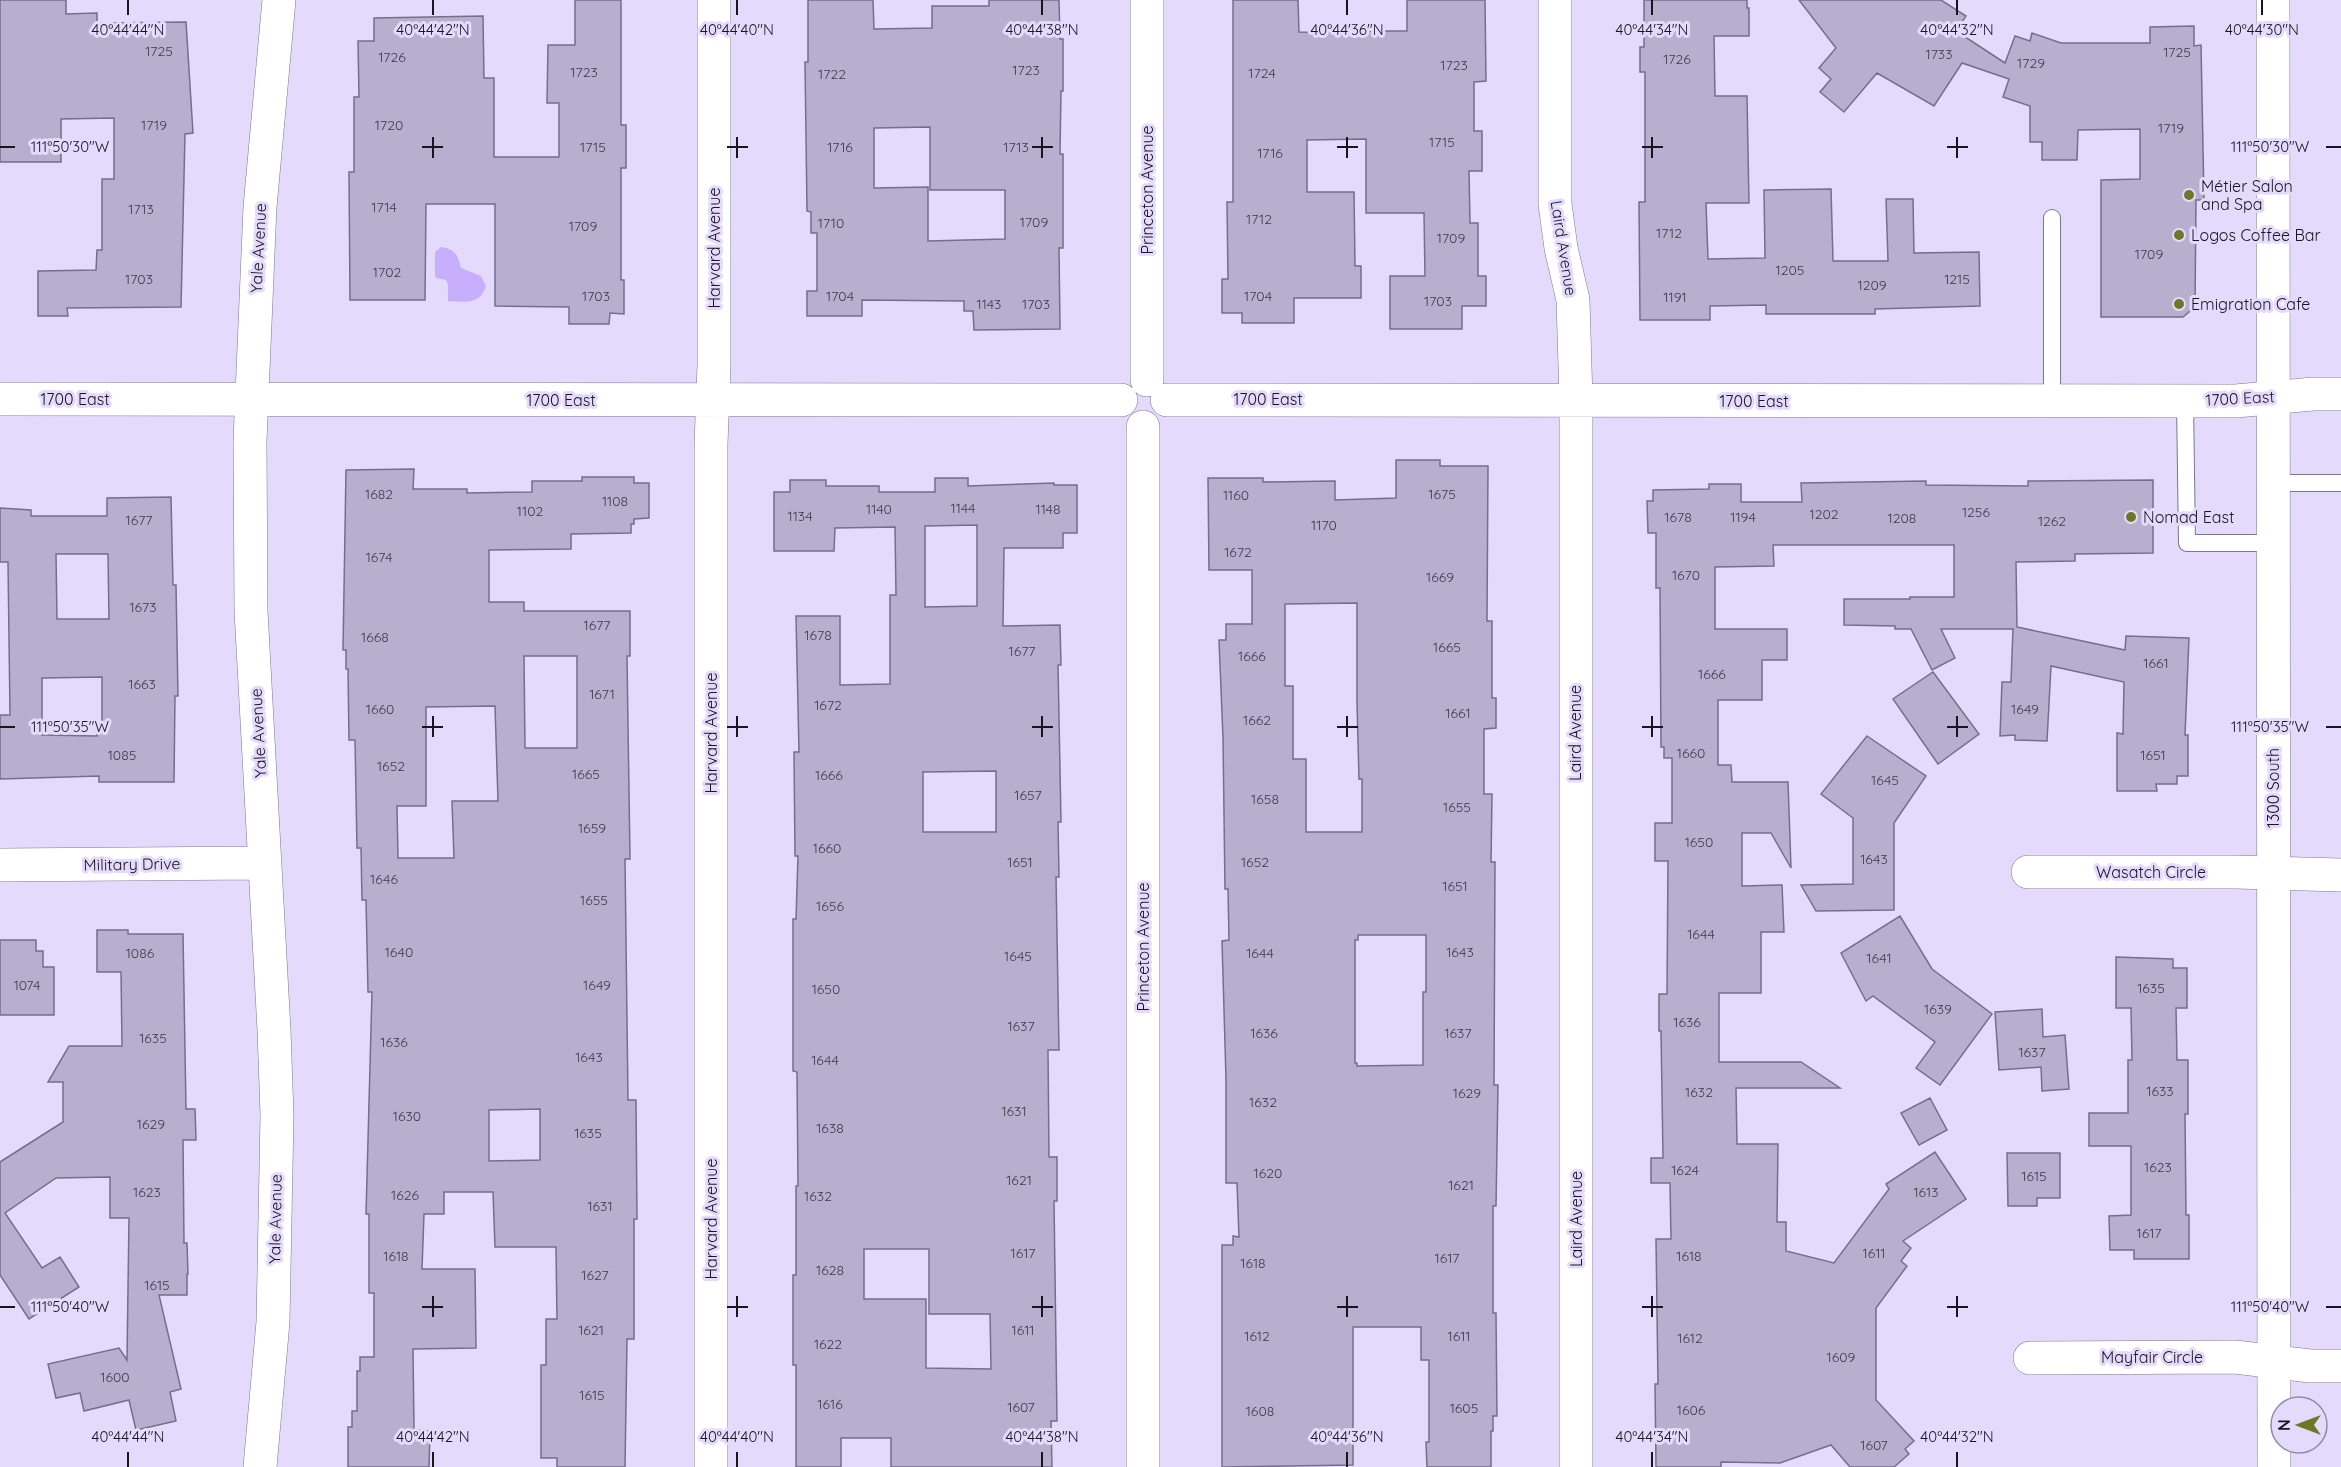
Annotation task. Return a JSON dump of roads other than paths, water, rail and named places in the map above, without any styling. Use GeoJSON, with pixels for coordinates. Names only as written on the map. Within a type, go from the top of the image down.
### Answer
{"type":"FeatureCollection","features":[{"type":"Feature","properties":{"kind":"street","name":"Yale Avenue"},"geometry":{"type":"LineString","coordinates":[[260,1467],[273,1322],[277,1126],[274,1030],[251,611],[250,441],[260,207],[279,0]]}},
{"type":"Feature","properties":{"kind":"street","name":"Harvard Avenue"},"geometry":{"type":"LineString","coordinates":[[711,1467],[714,0]]}},
{"type":"Feature","properties":{"kind":"street","name":"Princeton Avenue"},"geometry":{"type":"LineString","coordinates":[[1147,0],[1157,390]]}},
{"type":"Feature","properties":{"kind":"street","name":"Laird Avenue"},"geometry":{"type":"LineString","coordinates":[[1555,0],[1555,204],[1561,248],[1573,300],[1576,399],[1576,1467]]}},
{"type":"Feature","properties":{"kind":"street","name":"1300 South"},"geometry":{"type":"LineString","coordinates":[[2273,0],[2274,1467]]}},
{"type":"Feature","properties":{"kind":"street"},"geometry":{"type":"LineString","coordinates":[[1131,384],[1157,390],[1167,410],[1158,423],[1143,427],[1127,420],[1123,413],[1121,400],[1125,390],[1131,384]]}},
{"type":"Feature","properties":{"kind":"street","name":"1700 East"},"geometry":{"type":"LineString","coordinates":[[1157,390],[1576,399],[2052,401],[2236,401],[2341,394]]}},
{"type":"Feature","properties":{"kind":"street","name":"1700 East"},"geometry":{"type":"LineString","coordinates":[[0,399],[1121,400]]}},
{"type":"Feature","properties":{"kind":"street","name":"Princeton Avenue"},"geometry":{"type":"LineString","coordinates":[[1143,427],[1143,1467]]}},
{"type":"Feature","properties":{"kind":"street","name":"Military Drive"},"geometry":{"type":"LineString","coordinates":[[0,865],[265,863]]}},
{"type":"Feature","properties":{"kind":"street","name":"Wasatch Circle"},"geometry":{"type":"LineString","coordinates":[[2028,872],[2236,872],[2341,875]]}},
{"type":"Feature","properties":{"kind":"street","name":"Mayfair Circle"},"geometry":{"type":"LineString","coordinates":[[2030,1358],[2235,1357],[2341,1366]]}},
{"type":"Feature","properties":{"kind":"lane"},"geometry":{"type":"LineString","coordinates":[[2052,218],[2052,401]]}},
{"type":"Feature","properties":{"kind":"lane"},"geometry":{"type":"LineString","coordinates":[[2185,400],[2187,543],[2273,543]]}},
{"type":"Feature","properties":{"kind":"lane"},"geometry":{"type":"LineString","coordinates":[[2273,483],[2341,483]]}},
{"type":"Feature","properties":{"kind":"place","name":"Métier Salon and Spa"},"geometry":{"type":"Point","coordinates":[2189,195]}},
{"type":"Feature","properties":{"kind":"place","name":"Logos Coffee Bar"},"geometry":{"type":"Point","coordinates":[2179,235]}},
{"type":"Feature","properties":{"kind":"place","name":"Emigration Cafe"},"geometry":{"type":"Point","coordinates":[2179,304]}},
{"type":"Feature","properties":{"kind":"place","name":"Nomad East"},"geometry":{"type":"Point","coordinates":[2131,517]}}]}
